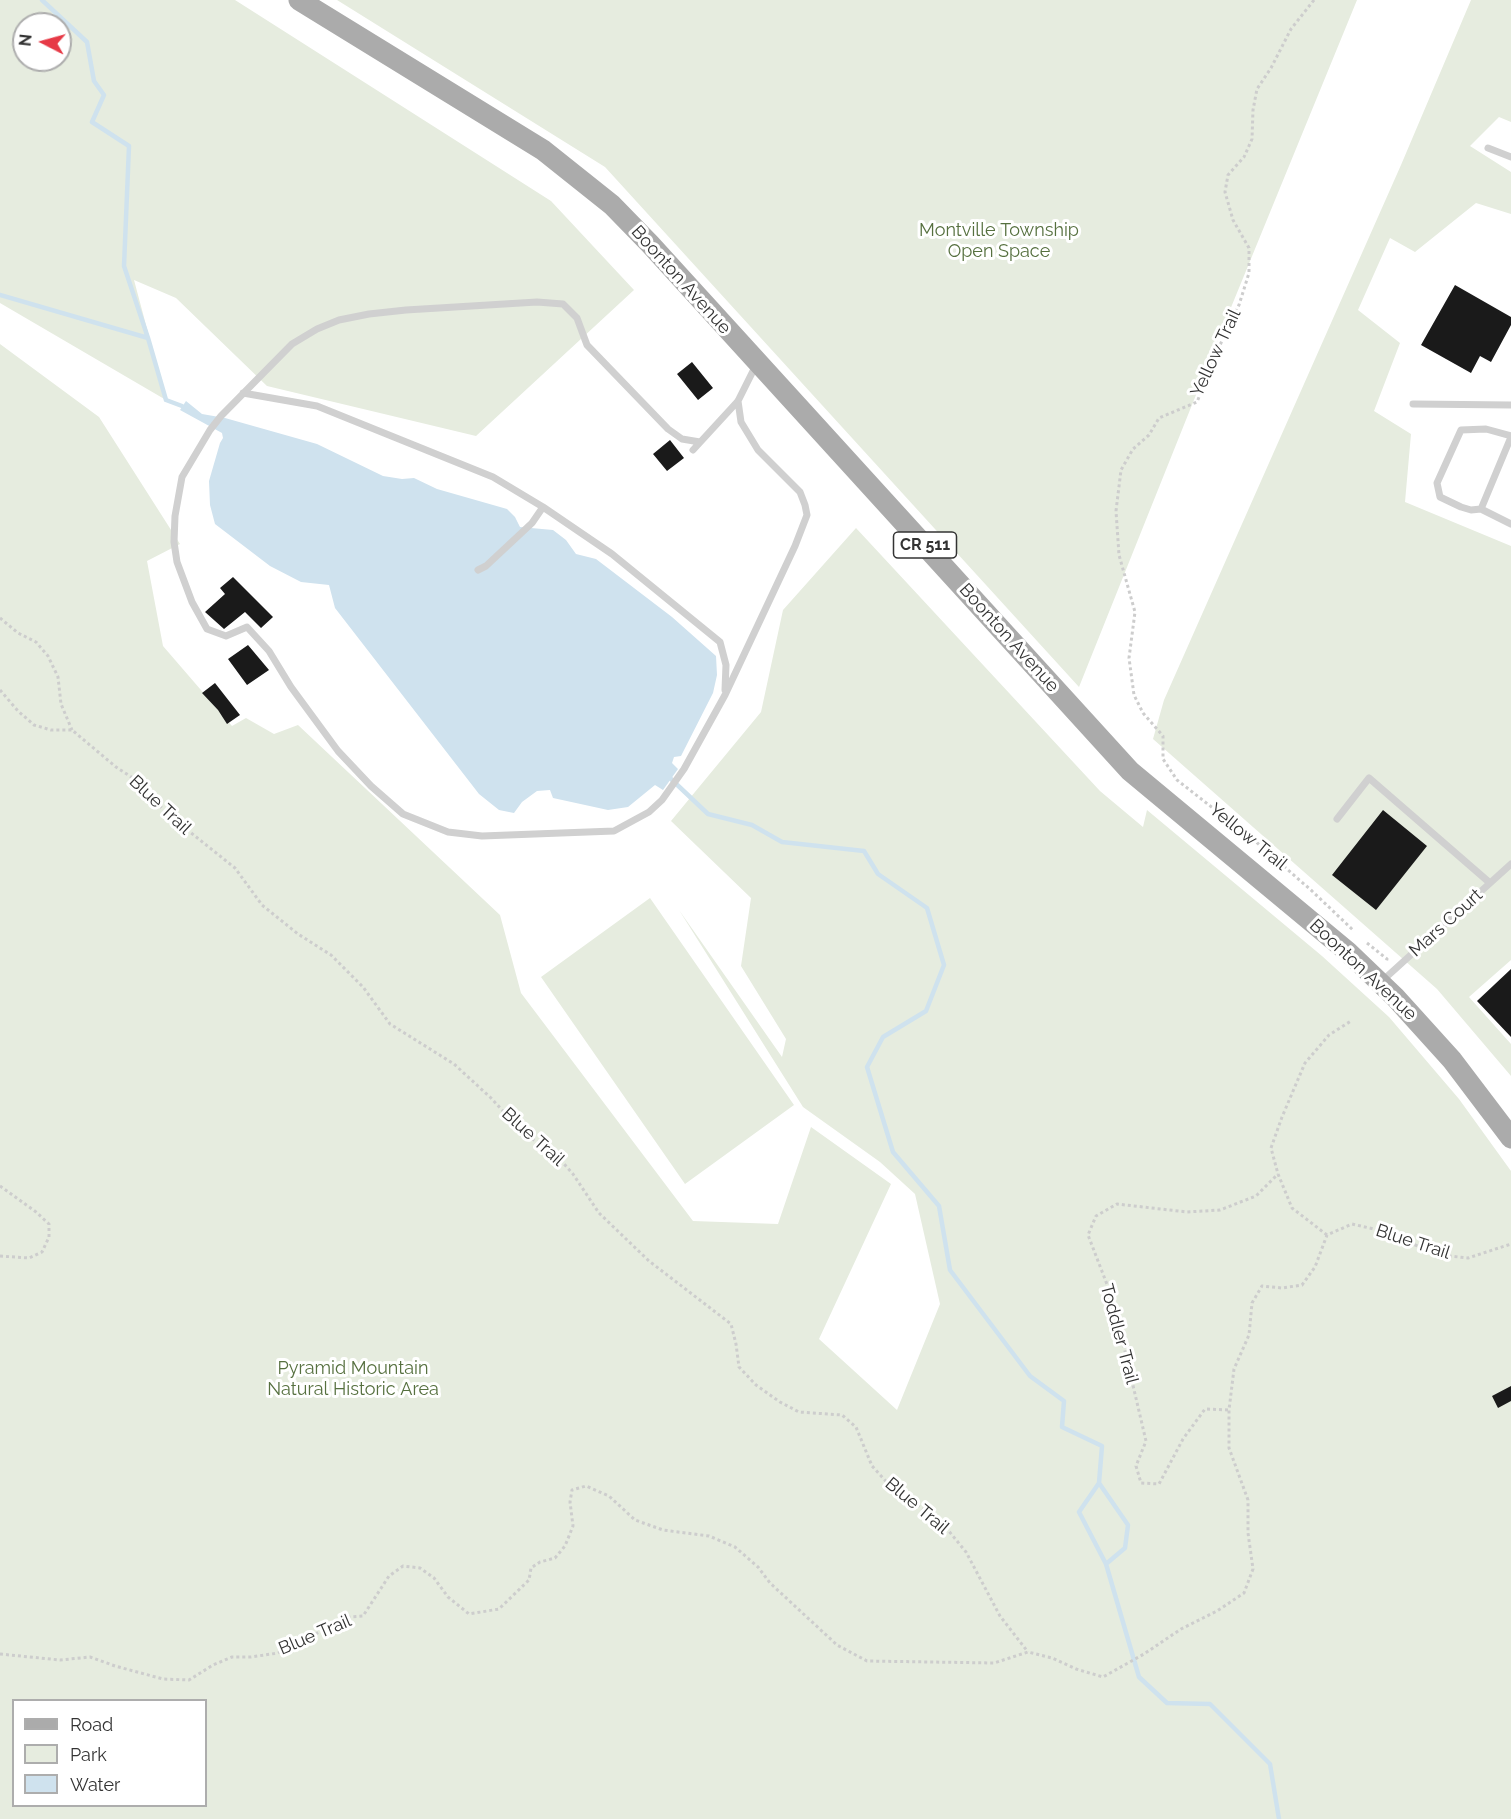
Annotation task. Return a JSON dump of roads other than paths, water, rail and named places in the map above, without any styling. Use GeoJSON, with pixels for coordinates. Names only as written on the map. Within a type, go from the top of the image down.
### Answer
{"type":"FeatureCollection","features":[{"type":"Feature","properties":{"kind":"main road","name":"Boonton Avenue"},"geometry":{"type":"LineString","coordinates":[[299,0],[543,150],[589,185],[650,244],[1130,771],[1348,952],[1452,1060],[1511,1138]]}},
{"type":"Feature","properties":{"kind":"lane"},"geometry":{"type":"LineString","coordinates":[[1488,148],[1511,157]]}},
{"type":"Feature","properties":{"kind":"lane"},"geometry":{"type":"LineString","coordinates":[[700,442],[682,439],[668,429],[587,345],[577,318],[569,309],[556,302],[406,310],[339,320],[317,329],[292,344],[210,430],[182,477],[175,516],[174,542],[177,562],[192,602],[207,629],[226,636],[247,627],[269,651],[291,687],[338,751],[371,786],[403,814],[448,832],[482,836],[614,831],[649,812],[662,800],[684,769],[725,695],[795,546],[807,515],[806,505],[800,492],[758,450],[741,422],[738,401]]}},
{"type":"Feature","properties":{"kind":"lane"},"geometry":{"type":"LineString","coordinates":[[693,450],[738,401],[757,363]]}},
{"type":"Feature","properties":{"kind":"lane"},"geometry":{"type":"LineString","coordinates":[[243,393],[317,406],[493,477],[543,507],[612,554],[720,642],[726,665],[725,695]]}},
{"type":"Feature","properties":{"kind":"lane"},"geometry":{"type":"LineString","coordinates":[[1413,404],[1511,405]]}},
{"type":"Feature","properties":{"kind":"lane"},"geometry":{"type":"LineString","coordinates":[[1481,509],[1511,437],[1495,430],[1461,430],[1437,483],[1440,497],[1471,510],[1481,509],[1511,524]]}},
{"type":"Feature","properties":{"kind":"lane"},"geometry":{"type":"LineString","coordinates":[[478,570],[486,566],[532,523],[543,507]]}},
{"type":"Feature","properties":{"kind":"lane"},"geometry":{"type":"LineString","coordinates":[[1337,819],[1369,778],[1490,883]]}},
{"type":"Feature","properties":{"kind":"lane","name":"Mars Court"},"geometry":{"type":"LineString","coordinates":[[1380,983],[1510,867]]}},
{"type":"Feature","properties":{"kind":"water"},"geometry":{"type":"Polygon","coordinates":[[[186,401],[202,414],[225,418],[317,444],[383,476],[414,478],[437,489],[507,509],[515,517],[520,527],[553,530],[566,540],[576,554],[596,559],[672,617],[716,656],[717,675],[713,693],[681,756],[674,757],[672,763],[678,769],[663,790],[655,785],[628,807],[608,810],[553,798],[550,790],[537,791],[522,802],[514,813],[499,810],[479,794],[335,608],[329,585],[301,582],[270,566],[215,524],[210,505],[209,481],[223,438],[222,433],[180,410],[186,401]]]}},
{"type":"Feature","properties":{"kind":"waterway"},"geometry":{"type":"LineString","coordinates":[[42,0],[87,42],[94,81],[104,95],[92,122],[129,146],[124,266],[148,338]]}},
{"type":"Feature","properties":{"kind":"waterway"},"geometry":{"type":"LineString","coordinates":[[0,295],[148,338],[166,400],[182,406]]}},
{"type":"Feature","properties":{"kind":"waterway"},"geometry":{"type":"LineString","coordinates":[[671,779],[708,814],[752,825],[782,842],[864,851],[878,874],[927,908],[944,965],[926,1011],[883,1037],[867,1067],[893,1152],[939,1206],[950,1270],[1030,1376],[1064,1401],[1062,1427],[1102,1446],[1099,1483],[1128,1525],[1125,1548],[1106,1564],[1139,1677],[1167,1703],[1210,1704],[1270,1764],[1279,1819]]}},
{"type":"Feature","properties":{"kind":"waterway"},"geometry":{"type":"LineString","coordinates":[[1099,1483],[1079,1512],[1106,1564]]}},
{"type":"Feature","properties":{"kind":"park label","name":"Montville Township Open Space"},"geometry":{"type":"Point","coordinates":[999,241]}},
{"type":"Feature","properties":{"kind":"park label","name":"Pyramid Mountain Natural Historic Area"},"geometry":{"type":"Point","coordinates":[353,1379]}}]}
